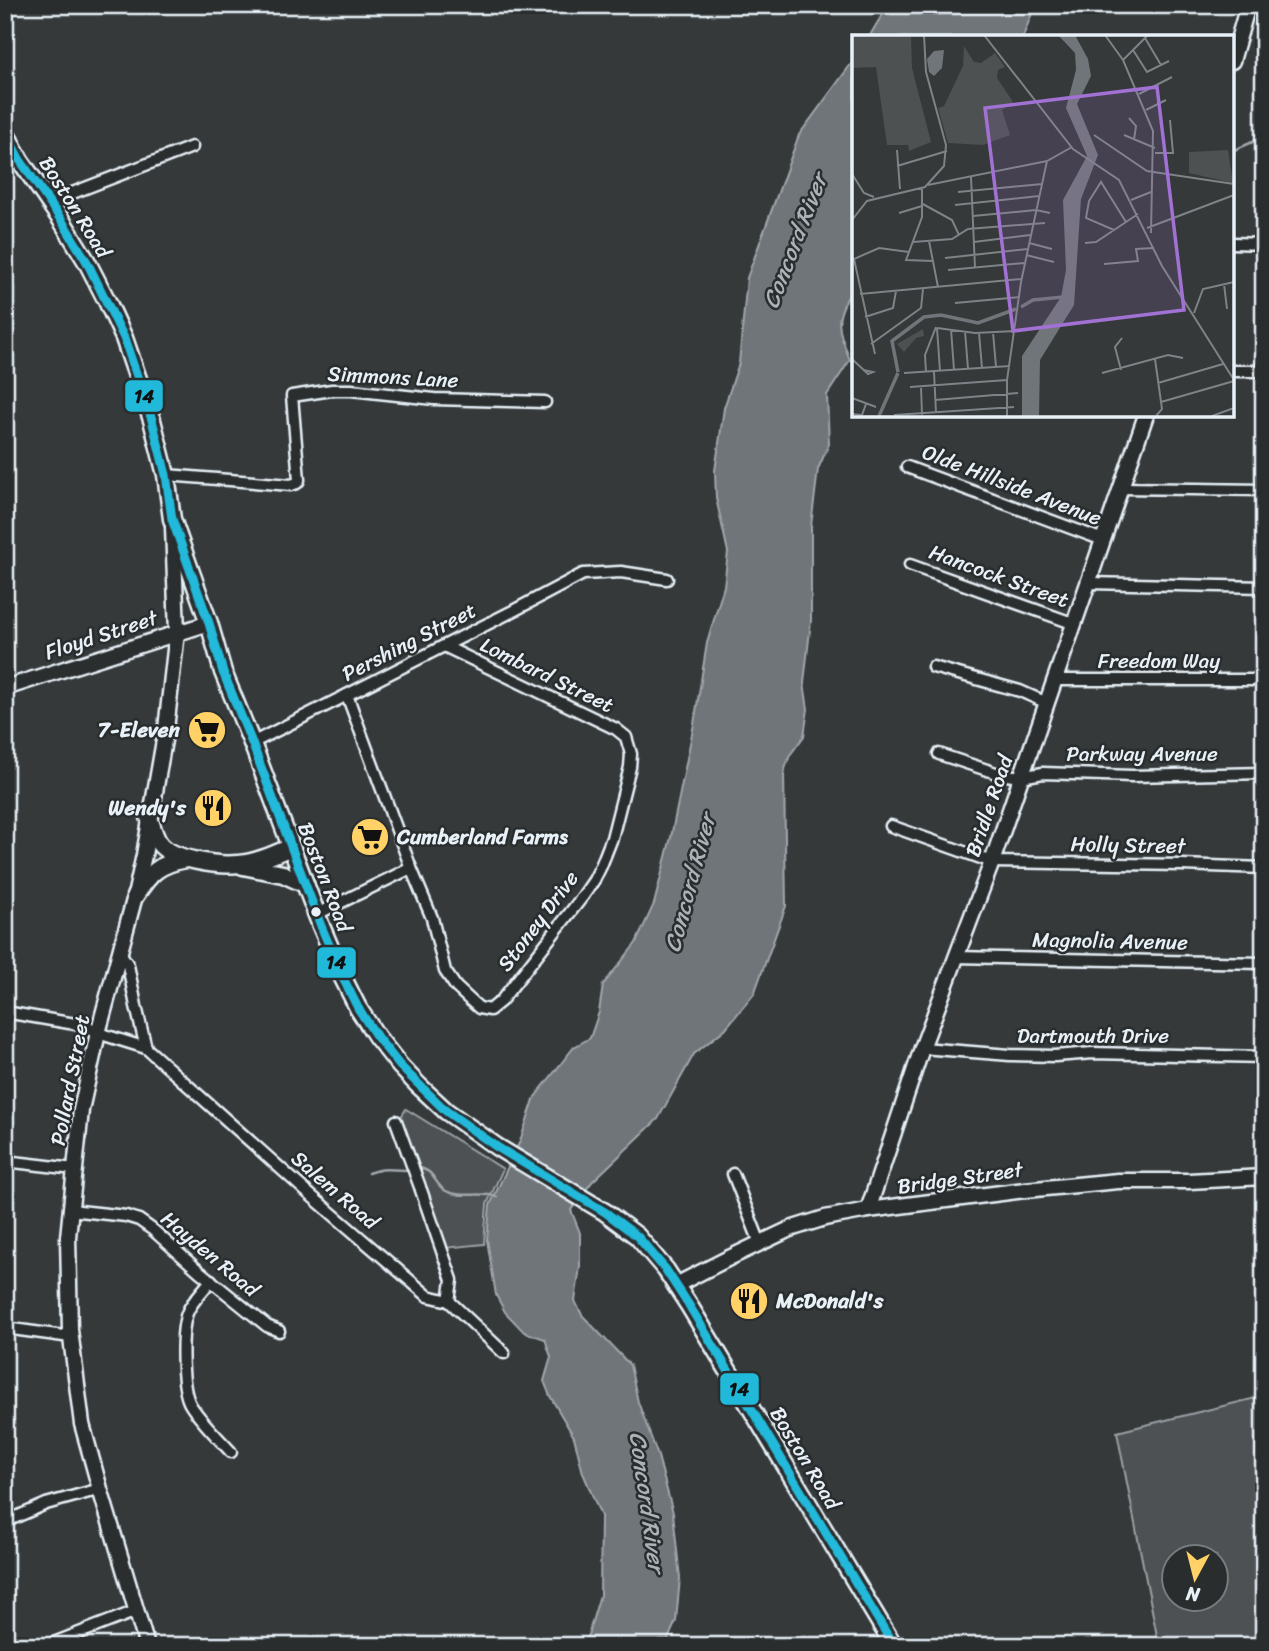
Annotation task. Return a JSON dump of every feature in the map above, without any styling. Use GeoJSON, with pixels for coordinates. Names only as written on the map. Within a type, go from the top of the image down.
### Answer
{"type":"FeatureCollection","features":[{"type":"Feature","properties":{"kind":"main road"},"geometry":{"type":"LineString","coordinates":[[1234,54],[1248,5]]}},
{"type":"Feature","properties":{"kind":"main road","name":"Boston Road"},"geometry":{"type":"LineString","coordinates":[[5,132],[20,160],[87,262],[124,338],[152,420],[166,475],[172,519],[209,623],[223,672],[317,914],[358,1008],[400,1066],[446,1111],[497,1147],[605,1212],[637,1236],[666,1270],[894,1646]]}},
{"type":"Feature","properties":{"kind":"main road","name":"Bridle Road"},"geometry":{"type":"LineString","coordinates":[[868,1210],[922,1048],[992,862],[1146,416]]}},
{"type":"Feature","properties":{"kind":"main road","name":"Pollard Street"},"geometry":{"type":"LineString","coordinates":[[147,1646],[82,1424],[71,1337],[68,1237],[81,1110],[98,1033],[135,896],[166,729],[177,632],[172,519]]}},
{"type":"Feature","properties":{"kind":"main road","name":"Floyd Street"},"geometry":{"type":"LineString","coordinates":[[5,688],[209,623]]}},
{"type":"Feature","properties":{"kind":"main road"},"geometry":{"type":"LineString","coordinates":[[144,644],[166,653],[174,663]]}},
{"type":"Feature","properties":{"kind":"main road"},"geometry":{"type":"LineString","coordinates":[[149,817],[159,844],[172,854],[186,859],[237,864],[283,874],[305,884]]}},
{"type":"Feature","properties":{"kind":"main road"},"geometry":{"type":"LineString","coordinates":[[237,864],[291,847]]}},
{"type":"Feature","properties":{"kind":"main road"},"geometry":{"type":"LineString","coordinates":[[135,896],[155,870],[170,862],[186,859]]}},
{"type":"Feature","properties":{"kind":"main road","name":"Bridge Street"},"geometry":{"type":"LineString","coordinates":[[676,1285],[790,1229],[825,1217],[1025,1190],[1118,1181],[1264,1177]]}},
{"type":"Feature","properties":{"kind":"street"},"geometry":{"type":"LineString","coordinates":[[49,202],[192,147]]}},
{"type":"Feature","properties":{"kind":"street"},"geometry":{"type":"LineString","coordinates":[[1234,243],[1264,244]]}},
{"type":"Feature","properties":{"kind":"street"},"geometry":{"type":"LineString","coordinates":[[1234,371],[1264,372]]}},
{"type":"Feature","properties":{"kind":"street","name":"Simmons Lane"},"geometry":{"type":"LineString","coordinates":[[166,475],[297,484],[299,480],[292,396],[351,390],[434,399],[545,402]]}},
{"type":"Feature","properties":{"kind":"street","name":"Olde Hillside Avenue"},"geometry":{"type":"LineString","coordinates":[[907,467],[1103,540]]}},
{"type":"Feature","properties":{"kind":"street"},"geometry":{"type":"LineString","coordinates":[[1121,488],[1264,490]]}},
{"type":"Feature","properties":{"kind":"street","name":"Hancock Street"},"geometry":{"type":"LineString","coordinates":[[910,565],[1075,624]]}},
{"type":"Feature","properties":{"kind":"street","name":"Pershing Street"},"geometry":{"type":"LineString","coordinates":[[252,743],[583,574],[621,572],[667,579]]}},
{"type":"Feature","properties":{"kind":"street"},"geometry":{"type":"LineString","coordinates":[[1088,583],[1264,587]]}},
{"type":"Feature","properties":{"kind":"street","name":"Lombard Street"},"geometry":{"type":"LineString","coordinates":[[444,646],[616,730],[626,737],[629,744]]}},
{"type":"Feature","properties":{"kind":"street"},"geometry":{"type":"LineString","coordinates":[[933,667],[1020,691],[1047,703]]}},
{"type":"Feature","properties":{"kind":"street","name":"Freedom Way"},"geometry":{"type":"LineString","coordinates":[[1055,680],[1264,680]]}},
{"type":"Feature","properties":{"kind":"street"},"geometry":{"type":"LineString","coordinates":[[317,914],[411,868],[347,695]]}},
{"type":"Feature","properties":{"kind":"street","name":"Stoney Drive"},"geometry":{"type":"LineString","coordinates":[[411,868],[432,918],[445,971],[479,1008],[490,1010],[501,1002],[594,880],[612,838],[630,767],[629,744]]}},
{"type":"Feature","properties":{"kind":"street","name":"Parkway Avenue"},"geometry":{"type":"LineString","coordinates":[[939,754],[999,774],[1021,777],[1043,773],[1132,776],[1264,773]]}},
{"type":"Feature","properties":{"kind":"street","name":"Holly Street"},"geometry":{"type":"LineString","coordinates":[[891,826],[992,862],[1264,868]]}},
{"type":"Feature","properties":{"kind":"street"},"geometry":{"type":"LineString","coordinates":[[121,954],[128,965],[146,1048]]}},
{"type":"Feature","properties":{"kind":"street","name":"Magnolia Avenue"},"geometry":{"type":"LineString","coordinates":[[955,957],[1264,963]]}},
{"type":"Feature","properties":{"kind":"street","name":"Salem Road"},"geometry":{"type":"LineString","coordinates":[[5,1012],[87,1026],[98,1033],[146,1048],[428,1296],[449,1301],[503,1353]]}},
{"type":"Feature","properties":{"kind":"street","name":"Dartmouth Drive"},"geometry":{"type":"LineString","coordinates":[[922,1048],[1010,1055],[1093,1053],[1264,1057]]}},
{"type":"Feature","properties":{"kind":"street"},"geometry":{"type":"LineString","coordinates":[[396,1121],[452,1280],[449,1301]]}},
{"type":"Feature","properties":{"kind":"street"},"geometry":{"type":"LineString","coordinates":[[5,1161],[74,1169]]}},
{"type":"Feature","properties":{"kind":"street"},"geometry":{"type":"LineString","coordinates":[[733,1174],[760,1243]]}},
{"type":"Feature","properties":{"kind":"street","name":"Hayden Road"},"geometry":{"type":"LineString","coordinates":[[70,1210],[139,1220],[267,1326],[279,1331]]}},
{"type":"Feature","properties":{"kind":"street"},"geometry":{"type":"LineString","coordinates":[[211,1280],[188,1310],[182,1340],[184,1374],[188,1401],[231,1452]]}},
{"type":"Feature","properties":{"kind":"street"},"geometry":{"type":"LineString","coordinates":[[5,1328],[71,1337]]}},
{"type":"Feature","properties":{"kind":"street"},"geometry":{"type":"LineString","coordinates":[[5,1522],[46,1504],[100,1489]]}},
{"type":"Feature","properties":{"kind":"street"},"geometry":{"type":"LineString","coordinates":[[46,1646],[136,1611]]}},
{"type":"Feature","properties":{"kind":"shaded area"},"geometry":{"type":"Polygon","coordinates":[[[406,1109],[503,1169],[487,1204],[484,1244],[445,1248],[401,1117],[406,1109]]]}},
{"type":"Feature","properties":{"kind":"shaded area"},"geometry":{"type":"Polygon","coordinates":[[[1264,1396],[1264,1646],[1159,1646],[1117,1432],[1264,1396]]]}},
{"type":"Feature","properties":{"kind":"water"},"geometry":{"type":"Polygon","coordinates":[[[888,5],[1035,5],[1024,35],[870,35],[888,5]]]}},
{"type":"Feature","properties":{"kind":"water","name":"Concord River"},"geometry":{"type":"Polygon","coordinates":[[[852,63],[852,290],[839,322],[850,360],[827,395],[829,444],[818,469],[811,526],[811,621],[804,683],[808,709],[804,736],[790,755],[784,772],[786,906],[754,994],[725,1029],[694,1054],[658,1119],[592,1182],[571,1210],[580,1233],[580,1267],[575,1301],[582,1315],[630,1365],[638,1402],[658,1456],[673,1513],[680,1578],[676,1621],[665,1646],[580,1646],[588,1635],[600,1595],[601,1516],[583,1473],[574,1437],[544,1381],[551,1357],[545,1339],[524,1332],[505,1312],[496,1295],[487,1240],[490,1205],[520,1141],[535,1097],[574,1047],[590,1038],[599,1012],[603,985],[636,943],[654,904],[694,724],[707,643],[724,586],[728,552],[716,498],[715,471],[724,408],[739,363],[747,278],[799,135],[852,63]]]}},
{"type":"Feature","properties":{"kind":"waterway"},"geometry":{"type":"LineString","coordinates":[[1234,150],[1264,137]]}},
{"type":"Feature","properties":{"kind":"waterway"},"geometry":{"type":"LineString","coordinates":[[420,1168],[429,1172],[446,1191],[497,1197]]}},
{"type":"Feature","properties":{"kind":"waterway"},"geometry":{"type":"LineString","coordinates":[[368,1173],[383,1169],[405,1170]]}},
{"type":"Feature","properties":{"kind":"transit line","name":"14"},"geometry":{"type":"LineString","coordinates":[[5,132],[20,160],[87,262],[124,338],[152,420],[166,475],[172,519],[209,623],[223,672],[321,926],[358,1008],[400,1066],[446,1111],[497,1147],[605,1212],[637,1236],[666,1270],[894,1646]]}},
{"type":"Feature","properties":{"kind":"place","name":"7-Eleven"},"geometry":{"type":"Point","coordinates":[207,730]}},
{"type":"Feature","properties":{"kind":"place","name":"Wendy's"},"geometry":{"type":"Point","coordinates":[213,808]}},
{"type":"Feature","properties":{"kind":"place","name":"Cumberland Farms"},"geometry":{"type":"Point","coordinates":[370,837]}},
{"type":"Feature","properties":{"kind":"place","name":"McDonald's"},"geometry":{"type":"Point","coordinates":[749,1301]}}]}
